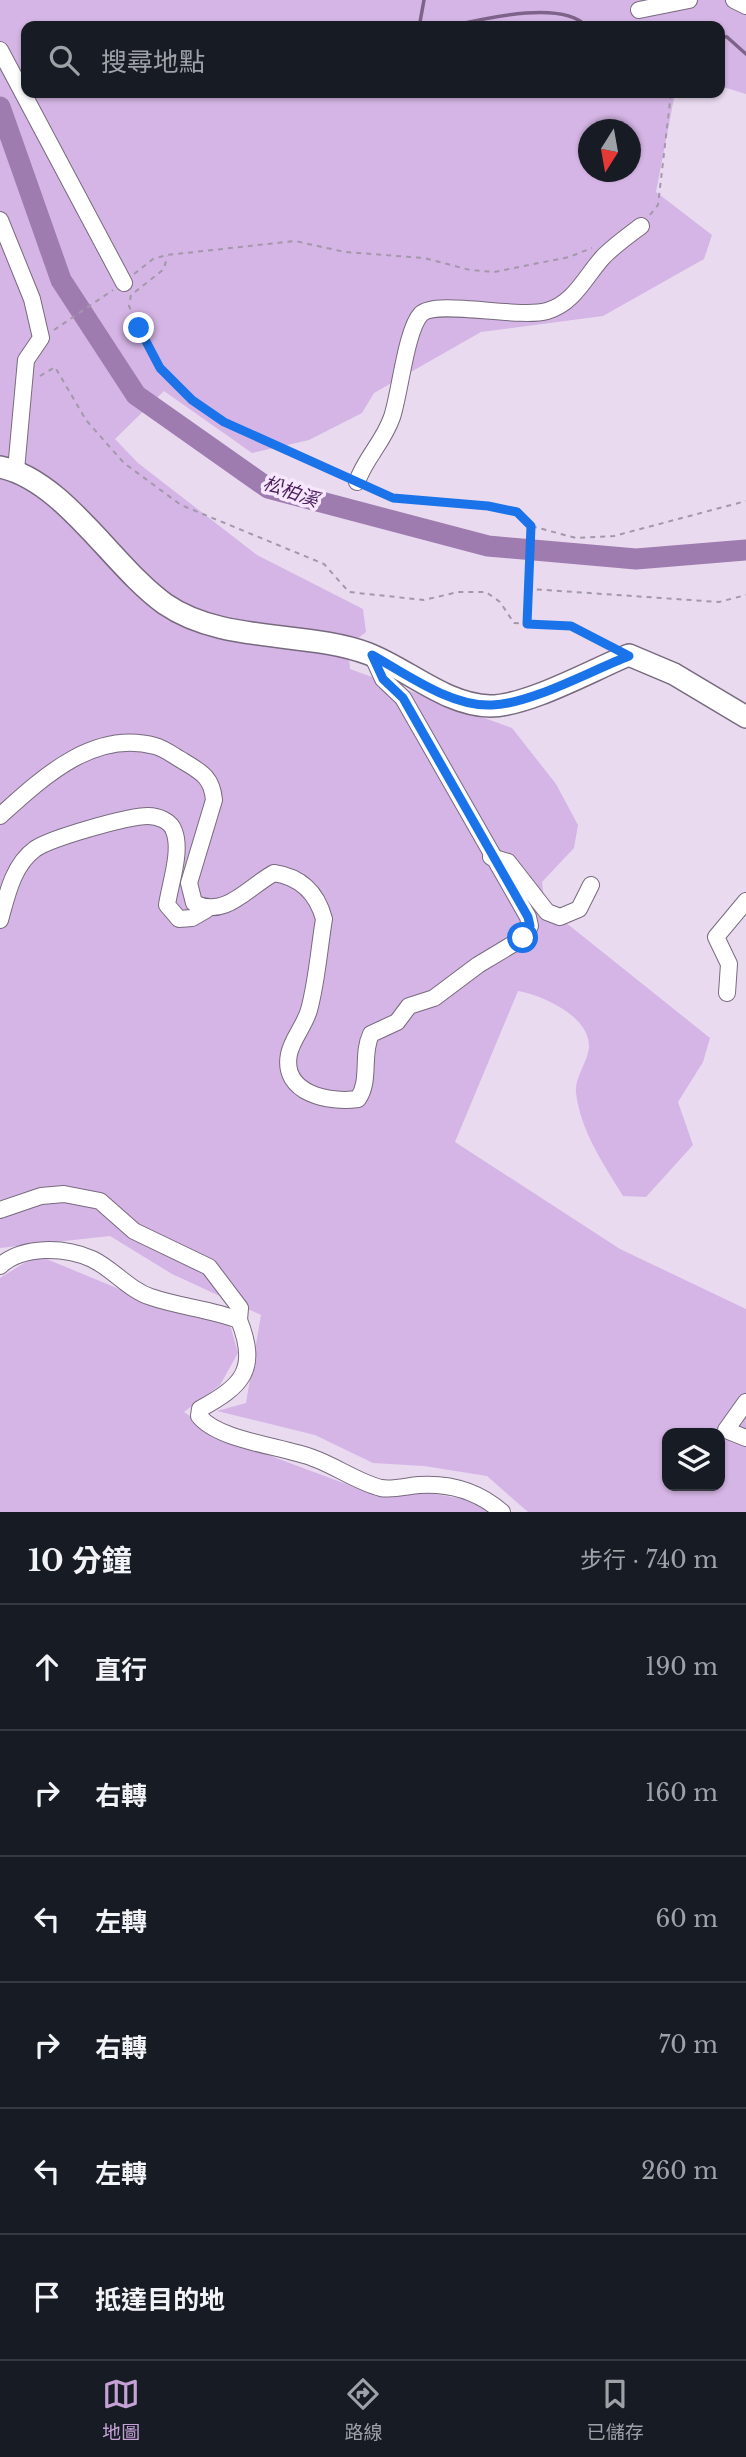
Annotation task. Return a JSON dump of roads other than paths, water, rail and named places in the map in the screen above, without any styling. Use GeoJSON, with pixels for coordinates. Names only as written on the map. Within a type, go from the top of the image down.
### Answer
{"type":"FeatureCollection","features":[{"type":"Feature","properties":{"kind":"main road"},"geometry":{"type":"LineString","coordinates":[[8,468],[41,484],[165,604],[200,622],[341,645],[372,655],[464,701],[491,706],[524,700],[629,656],[674,674],[746,717]]}},
{"type":"Feature","properties":{"kind":"street"},"geometry":{"type":"LineString","coordinates":[[639,10],[689,0]]}},
{"type":"Feature","properties":{"kind":"street"},"geometry":{"type":"LineString","coordinates":[[734,0],[746,6]]}},
{"type":"Feature","properties":{"kind":"street"},"geometry":{"type":"LineString","coordinates":[[0,50],[21,89]]}},
{"type":"Feature","properties":{"kind":"street"},"geometry":{"type":"LineString","coordinates":[[26,98],[124,283]]}},
{"type":"Feature","properties":{"kind":"street"},"geometry":{"type":"LineString","coordinates":[[0,220],[32,299],[41,338],[26,360],[25,383],[8,468]]}},
{"type":"Feature","properties":{"kind":"street"},"geometry":{"type":"LineString","coordinates":[[356,482],[362,468],[380,445],[393,415],[412,334],[421,314],[436,306],[509,314],[548,310],[573,296],[604,255],[642,226]]}},
{"type":"Feature","properties":{"kind":"street"},"geometry":{"type":"LineString","coordinates":[[0,920],[18,866],[36,848],[112,823],[149,816],[165,819],[174,830],[176,846],[167,905],[179,919],[192,918],[206,909],[228,906],[257,882],[274,873],[291,875],[308,888],[320,905],[324,919],[309,1011],[289,1055],[291,1069],[298,1086],[316,1097],[340,1102],[358,1099],[364,1091],[366,1045],[371,1034],[397,1021],[409,1006],[434,998],[478,965],[523,938],[530,926],[528,917],[491,857],[403,698],[383,679],[372,655]]}},
{"type":"Feature","properties":{"kind":"street"},"geometry":{"type":"LineString","coordinates":[[0,816],[47,774],[83,755],[127,742],[156,746],[205,774],[213,786],[214,800],[189,883],[194,903],[206,909]]}},
{"type":"Feature","properties":{"kind":"street"},"geometry":{"type":"LineString","coordinates":[[491,857],[508,862],[547,912],[560,916],[579,909],[591,884]]}},
{"type":"Feature","properties":{"kind":"street"},"geometry":{"type":"LineString","coordinates":[[727,993],[729,964],[716,937],[746,901]]}},
{"type":"Feature","properties":{"kind":"street"},"geometry":{"type":"LineString","coordinates":[[0,1210],[41,1196],[64,1194],[100,1201],[134,1231],[209,1267],[240,1308],[239,1320],[248,1357],[243,1375],[233,1391],[200,1409],[199,1416],[205,1424],[222,1433],[315,1458],[384,1489],[422,1485],[464,1489],[485,1497],[502,1512]]}},
{"type":"Feature","properties":{"kind":"street"},"geometry":{"type":"LineString","coordinates":[[0,1266],[29,1252],[63,1251],[92,1260],[149,1297],[211,1310],[239,1320]]}},
{"type":"Feature","properties":{"kind":"street"},"geometry":{"type":"LineString","coordinates":[[746,1402],[726,1430],[746,1438]]}},
{"type":"Feature","properties":{"kind":"waterway"},"geometry":{"type":"LineString","coordinates":[[420,21],[424,0]]}},
{"type":"Feature","properties":{"kind":"waterway"},"geometry":{"type":"LineString","coordinates":[[477,21],[542,12],[560,14],[579,21]]}},
{"type":"Feature","properties":{"kind":"waterway"},"geometry":{"type":"LineString","coordinates":[[725,37],[746,54]]}},
{"type":"Feature","properties":{"kind":"waterway","name":"松柏溪"},"geometry":{"type":"LineString","coordinates":[[0,107],[61,280],[136,395],[268,488],[488,546],[636,559],[746,550]]}}]}
